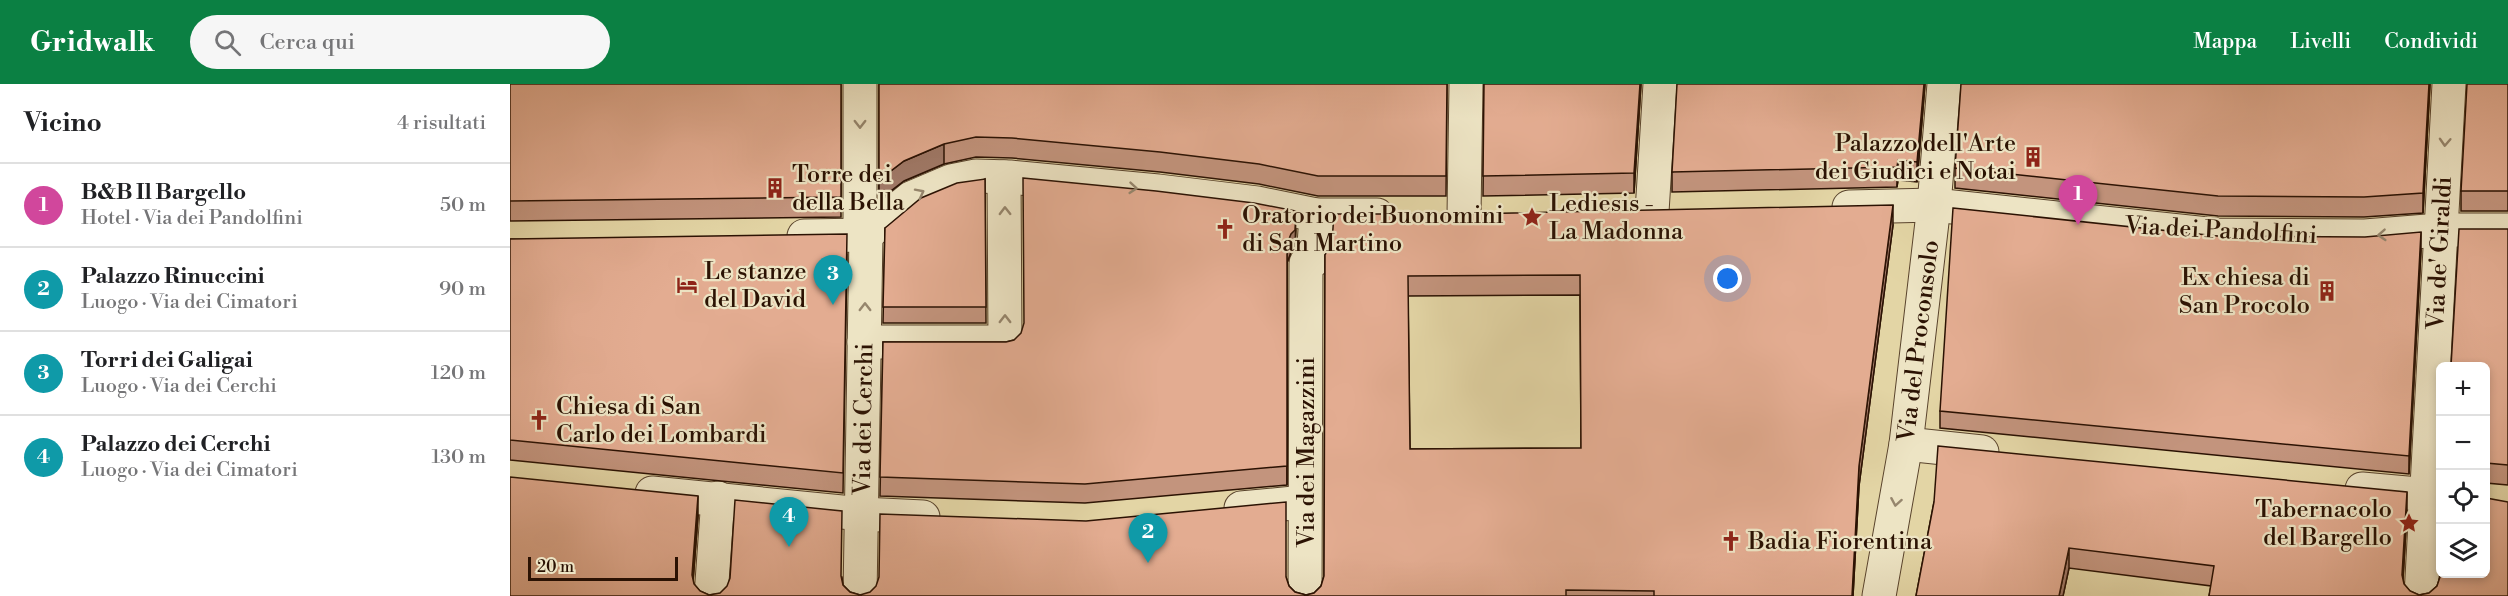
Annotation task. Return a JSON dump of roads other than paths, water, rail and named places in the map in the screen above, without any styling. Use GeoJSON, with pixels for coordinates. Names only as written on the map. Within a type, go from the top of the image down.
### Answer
{"type":"FeatureCollection","features":[{"type":"Feature","properties":{"kind":"street","name":"Via dei Cerchi"},"geometry":{"type":"LineString","coordinates":[[860,84],[860,221],[864,342],[860,596]]}},
{"type":"Feature","properties":{"kind":"street"},"geometry":{"type":"LineString","coordinates":[[772,236],[862,237],[911,198],[951,181],[976,176],[1158,190],[1257,203],[1316,215],[1447,215],[1466,84]]}},
{"type":"Feature","properties":{"kind":"street"},"geometry":{"type":"LineString","coordinates":[[1652,212],[1660,84]]}},
{"type":"Feature","properties":{"kind":"street","name":"Via del Proconsolo"},"geometry":{"type":"LineString","coordinates":[[1879,596],[1906,444],[1934,206],[1944,84]]}},
{"type":"Feature","properties":{"kind":"street","name":"Via de' Giraldi"},"geometry":{"type":"LineString","coordinates":[[2421,596],[2434,496],[2440,230],[2449,84]]}},
{"type":"Feature","properties":{"kind":"street"},"geometry":{"type":"LineString","coordinates":[[864,342],[1005,342],[1008,178]]}},
{"type":"Feature","properties":{"kind":"street","name":"Via dei Pandolfini"},"geometry":{"type":"LineString","coordinates":[[1816,208],[1934,206],[2217,235],[2365,236],[2440,230],[2508,230]]}},
{"type":"Feature","properties":{"kind":"street"},"geometry":{"type":"LineString","coordinates":[[1617,213],[1688,211]]}},
{"type":"Feature","properties":{"kind":"street","name":"Via dei Magazzini"},"geometry":{"type":"LineString","coordinates":[[1305,596],[1306,263],[1313,261],[1316,215]]}},
{"type":"Feature","properties":{"kind":"street"},"geometry":{"type":"LineString","coordinates":[[1906,444],[2007,454]]}},
{"type":"Feature","properties":{"kind":"street"},"geometry":{"type":"LineString","coordinates":[[2328,485],[2434,496]]}},
{"type":"Feature","properties":{"kind":"street"},"geometry":{"type":"LineString","coordinates":[[619,490],[862,514],[953,518]]}},
{"type":"Feature","properties":{"kind":"street"},"geometry":{"type":"LineString","coordinates":[[711,596],[718,498]]}},
{"type":"Feature","properties":{"kind":"street"},"geometry":{"type":"LineString","coordinates":[[1212,511],[1304,502]]}},
{"type":"Feature","properties":{"kind":"place","name":"Palazzo dell'Arte dei Giudici e Notai"},"geometry":{"type":"Point","coordinates":[2033,157]}},
{"type":"Feature","properties":{"kind":"place","name":"Torre dei della Bella"},"geometry":{"type":"Point","coordinates":[775,188]}},
{"type":"Feature","properties":{"kind":"place","name":"Lediesis - La Madonna"},"geometry":{"type":"Point","coordinates":[1532,217]}},
{"type":"Feature","properties":{"kind":"place","name":"B&B Il Bargello"},"geometry":{"type":"Point","coordinates":[2078,225]}},
{"type":"Feature","properties":{"kind":"place","name":"Oratorio dei Buonomini di San Martino"},"geometry":{"type":"Point","coordinates":[1225,229]}},
{"type":"Feature","properties":{"kind":"place","name":"Le stanze del David"},"geometry":{"type":"Point","coordinates":[687,285]}},
{"type":"Feature","properties":{"kind":"place","name":"Ex chiesa di San Procolo"},"geometry":{"type":"Point","coordinates":[2327,291]}},
{"type":"Feature","properties":{"kind":"place","name":"Torri dei Galigai"},"geometry":{"type":"Point","coordinates":[833,305]}},
{"type":"Feature","properties":{"kind":"place","name":"Chiesa di San Carlo dei Lombardi"},"geometry":{"type":"Point","coordinates":[539,420]}},
{"type":"Feature","properties":{"kind":"place","name":"Tabernacolo del Bargello"},"geometry":{"type":"Point","coordinates":[2409,523]}},
{"type":"Feature","properties":{"kind":"place","name":"Badia Fiorentina"},"geometry":{"type":"Point","coordinates":[1731,541]}},
{"type":"Feature","properties":{"kind":"place","name":"Palazzo dei Cerchi"},"geometry":{"type":"Point","coordinates":[789,547]}},
{"type":"Feature","properties":{"kind":"place","name":"Palazzo Rinuccini"},"geometry":{"type":"Point","coordinates":[1148,563]}}]}
